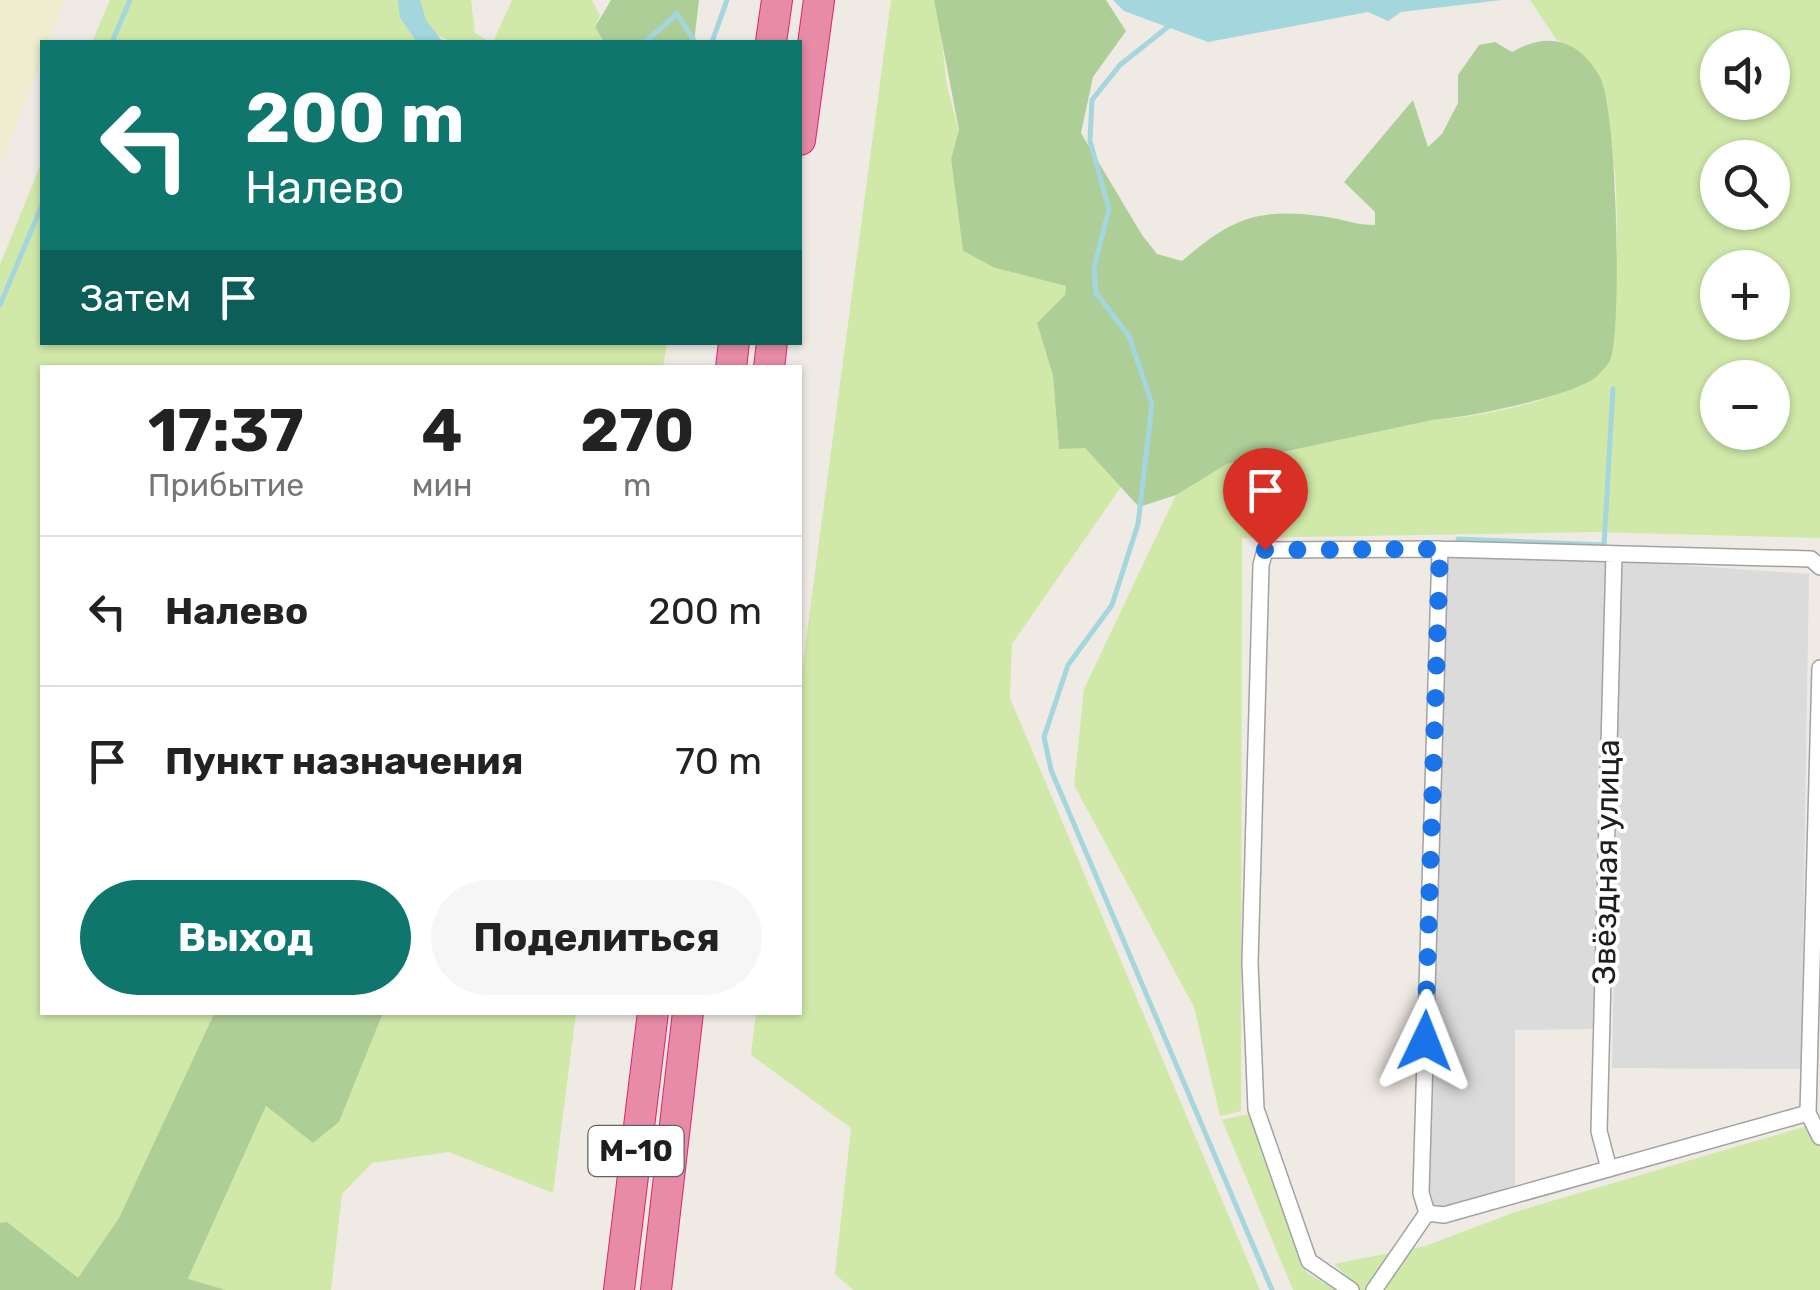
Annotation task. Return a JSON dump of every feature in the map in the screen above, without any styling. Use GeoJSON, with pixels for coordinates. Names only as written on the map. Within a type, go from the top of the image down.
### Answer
{"type":"FeatureCollection","features":[{"type":"Feature","properties":{"kind":"highway"},"geometry":{"type":"LineString","coordinates":[[771,40],[777,0]]}},
{"type":"Feature","properties":{"kind":"highway"},"geometry":{"type":"LineString","coordinates":[[802,125],[819,0]]}},
{"type":"Feature","properties":{"kind":"highway","name":"М-10"},"geometry":{"type":"LineString","coordinates":[[619,1290],[653,1015]]}},
{"type":"Feature","properties":{"kind":"highway","name":"М-10"},"geometry":{"type":"LineString","coordinates":[[656,1290],[688,1015]]}},
{"type":"Feature","properties":{"kind":"street"},"geometry":{"type":"LineString","coordinates":[[1427,1213],[1421,1192],[1440,549]]}},
{"type":"Feature","properties":{"kind":"street"},"geometry":{"type":"LineString","coordinates":[[1350,1290],[1309,1261],[1256,1109],[1250,963],[1261,565],[1265,550],[1440,549],[1811,559],[1820,567]]}},
{"type":"Feature","properties":{"kind":"street","name":"Звёздная улица"},"geometry":{"type":"LineString","coordinates":[[1609,1168],[1599,1131],[1614,554]]}},
{"type":"Feature","properties":{"kind":"street"},"geometry":{"type":"LineString","coordinates":[[1820,668],[1808,1113],[1820,1137]]}},
{"type":"Feature","properties":{"kind":"street"},"geometry":{"type":"LineString","coordinates":[[1427,1213],[1444,1215],[1808,1113]]}},
{"type":"Feature","properties":{"kind":"street"},"geometry":{"type":"LineString","coordinates":[[1374,1290],[1427,1213]]}},
{"type":"Feature","properties":{"kind":"shaded area"},"geometry":{"type":"Polygon","coordinates":[[[1445,556],[1606,561],[1593,1029],[1515,1030],[1515,1186],[1441,1210],[1427,1201],[1445,556]]]}},
{"type":"Feature","properties":{"kind":"shaded area"},"geometry":{"type":"Polygon","coordinates":[[[1621,561],[1809,574],[1801,1069],[1612,1068],[1621,561]]]}},
{"type":"Feature","properties":{"kind":"green space"},"geometry":{"type":"Polygon","coordinates":[[[0,0],[65,0],[50,40],[40,40],[40,64],[0,168],[0,0]]]}},
{"type":"Feature","properties":{"kind":"green space"},"geometry":{"type":"Polygon","coordinates":[[[110,0],[471,0],[475,33],[487,40],[448,40],[432,32],[418,40],[93,40],[110,0]]]}},
{"type":"Feature","properties":{"kind":"green space"},"geometry":{"type":"Polygon","coordinates":[[[512,0],[592,0],[600,15],[595,27],[603,40],[494,40],[512,0]]]}},
{"type":"Feature","properties":{"kind":"green space"},"geometry":{"type":"Polygon","coordinates":[[[611,0],[699,0],[694,40],[603,40],[595,27],[611,0]]]}},
{"type":"Feature","properties":{"kind":"green space"},"geometry":{"type":"Polygon","coordinates":[[[891,0],[934,0],[947,86],[959,131],[951,159],[963,251],[996,268],[1066,286],[1065,295],[1037,323],[1053,376],[1059,448],[1085,448],[1121,487],[1012,644],[1010,698],[1260,1290],[853,1290],[835,1274],[851,1128],[751,1055],[756,1015],[802,1015],[802,670],[891,0]]]}},
{"type":"Feature","properties":{"kind":"green space"},"geometry":{"type":"Polygon","coordinates":[[[934,0],[1106,0],[1126,31],[1093,77],[1081,133],[1142,235],[1157,254],[1182,261],[1230,226],[1261,216],[1297,214],[1375,225],[1375,212],[1344,182],[1413,100],[1428,147],[1442,134],[1458,103],[1458,75],[1479,45],[1495,42],[1512,52],[1549,41],[1572,47],[1600,77],[1610,129],[1617,261],[1610,360],[1586,383],[1546,398],[1227,464],[1176,495],[1139,507],[1085,448],[1059,449],[1053,376],[1037,323],[1065,295],[1066,286],[995,268],[963,251],[951,159],[959,130],[934,0]]]}},
{"type":"Feature","properties":{"kind":"green space"},"geometry":{"type":"Polygon","coordinates":[[[1530,0],[1820,0],[1820,538],[1594,532],[1242,538],[1241,1111],[1220,1116],[1194,1007],[1074,785],[1084,689],[1176,495],[1227,464],[1529,403],[1577,386],[1607,364],[1615,300],[1616,181],[1582,56],[1556,39],[1530,0]]]}},
{"type":"Feature","properties":{"kind":"green space"},"geometry":{"type":"Polygon","coordinates":[[[40,166],[40,345],[667,345],[663,365],[40,365],[40,1015],[214,1015],[119,1218],[78,1279],[7,1223],[0,1223],[0,265],[40,166]]]}},
{"type":"Feature","properties":{"kind":"green space"},"geometry":{"type":"Polygon","coordinates":[[[214,1015],[382,1015],[339,1122],[313,1143],[266,1106],[188,1279],[226,1290],[0,1290],[0,1223],[7,1222],[78,1278],[119,1218],[214,1015]]]}},
{"type":"Feature","properties":{"kind":"green space"},"geometry":{"type":"Polygon","coordinates":[[[382,1015],[576,1015],[553,1193],[449,1152],[372,1163],[342,1194],[331,1290],[226,1290],[188,1280],[266,1106],[313,1143],[339,1122],[382,1015]]]}},
{"type":"Feature","properties":{"kind":"green space"},"geometry":{"type":"Polygon","coordinates":[[[1249,1114],[1307,1273],[1336,1290],[1293,1290],[1222,1120],[1249,1114]]]}},
{"type":"Feature","properties":{"kind":"green space"},"geometry":{"type":"Polygon","coordinates":[[[1820,1122],[1820,1290],[1353,1290],[1354,1283],[1334,1264],[1425,1246],[1515,1212],[1820,1122]]]}},
{"type":"Feature","properties":{"kind":"water"},"geometry":{"type":"Polygon","coordinates":[[[398,0],[420,0],[426,20],[441,40],[416,40],[400,18],[398,0]]]}},
{"type":"Feature","properties":{"kind":"water"},"geometry":{"type":"Polygon","coordinates":[[[1113,0],[1502,0],[1401,12],[1388,21],[1368,12],[1208,42],[1124,11],[1113,0]]]}},
{"type":"Feature","properties":{"kind":"waterway"},"geometry":{"type":"LineString","coordinates":[[113,40],[130,0]]}},
{"type":"Feature","properties":{"kind":"waterway"},"geometry":{"type":"LineString","coordinates":[[713,40],[727,0]]}},
{"type":"Feature","properties":{"kind":"waterway"},"geometry":{"type":"LineString","coordinates":[[647,40],[677,14],[694,40]]}},
{"type":"Feature","properties":{"kind":"waterway"},"geometry":{"type":"LineString","coordinates":[[1169,26],[1120,65],[1092,100],[1090,141],[1109,209],[1094,268],[1096,293],[1129,336],[1152,404],[1138,524],[1112,605],[1068,665],[1044,737],[1051,770],[1272,1290]]}},
{"type":"Feature","properties":{"kind":"waterway"},"geometry":{"type":"LineString","coordinates":[[0,305],[40,210]]}},
{"type":"Feature","properties":{"kind":"waterway"},"geometry":{"type":"LineString","coordinates":[[1458,539],[1604,545],[1613,389]]}},
{"type":"Feature","properties":{"kind":"route"},"geometry":{"type":"LineString","coordinates":[[1265,550],[1440,549],[1425,1041]]}}]}
